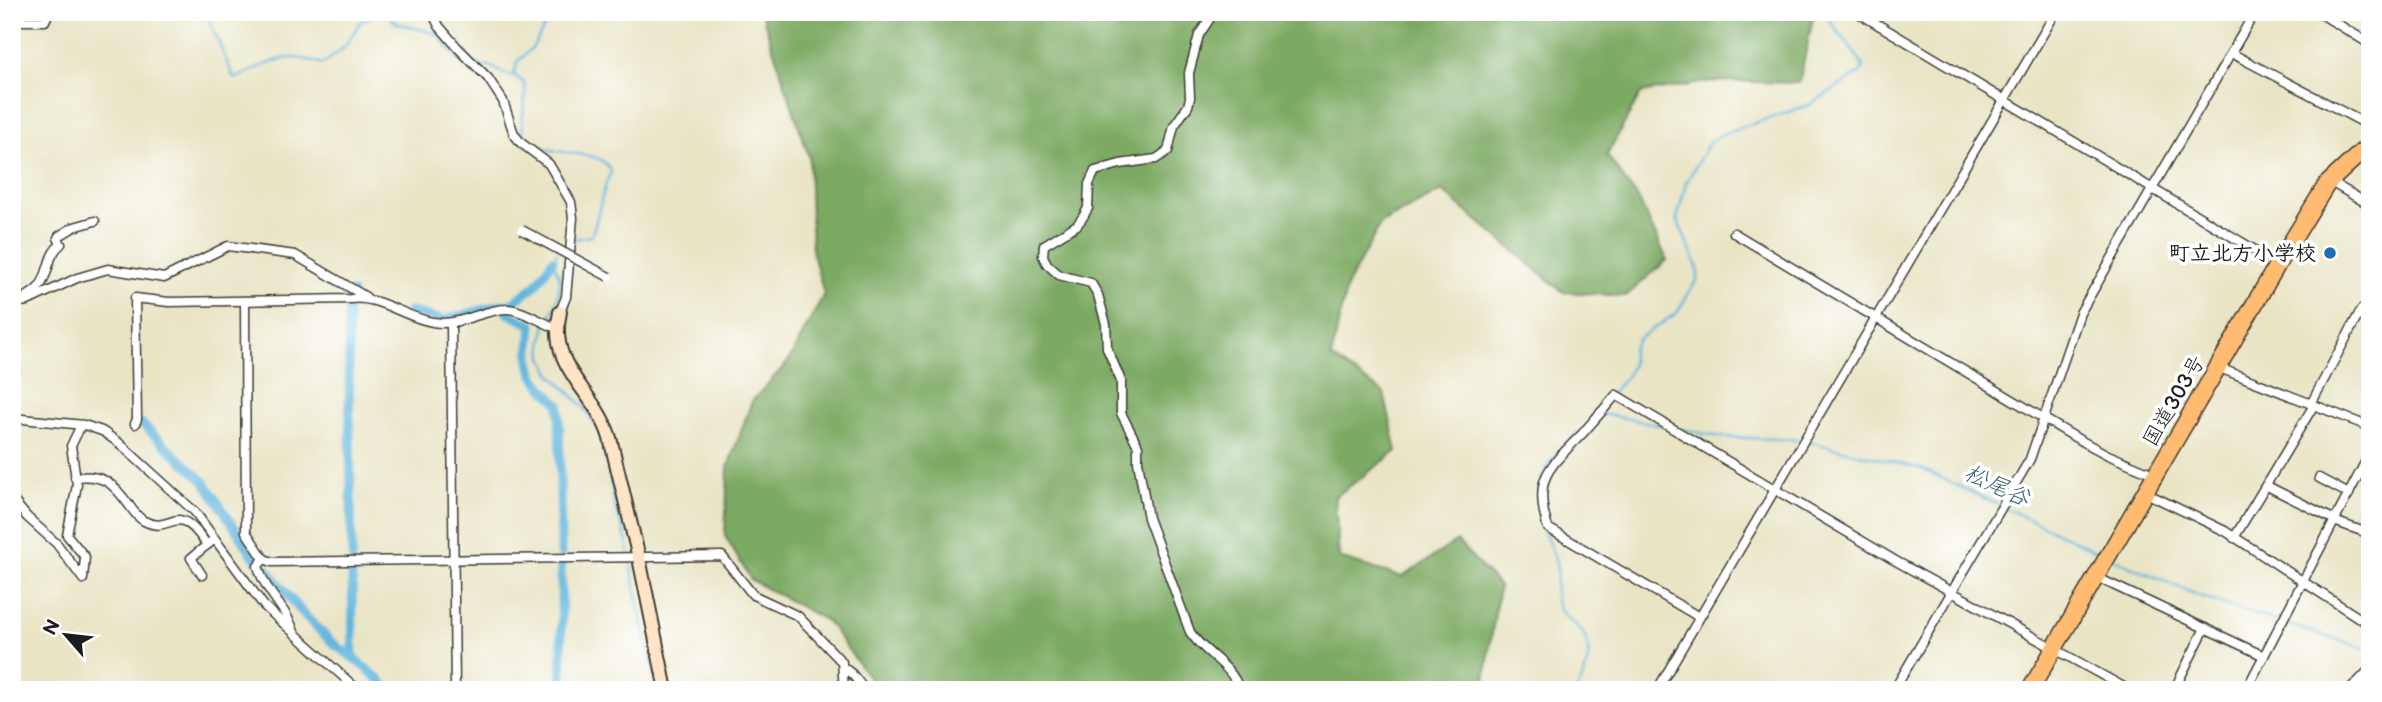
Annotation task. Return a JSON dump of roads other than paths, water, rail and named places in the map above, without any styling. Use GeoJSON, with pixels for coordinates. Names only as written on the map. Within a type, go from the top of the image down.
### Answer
{"type":"FeatureCollection","features":[{"type":"Feature","properties":{"kind":"highway","name":"国道303号"},"geometry":{"type":"LineString","coordinates":[[2030,690],[2217,367],[2329,181],[2370,144]]}},
{"type":"Feature","properties":{"kind":"street"},"geometry":{"type":"LineString","coordinates":[[12,21],[45,21],[49,12]]}},
{"type":"Feature","properties":{"kind":"street"},"geometry":{"type":"LineString","coordinates":[[432,12],[439,26],[488,78],[503,101],[514,134],[521,143],[549,164],[570,202],[573,218],[566,297],[556,328],[562,358],[606,423],[639,558],[666,690]]}},
{"type":"Feature","properties":{"kind":"street"},"geometry":{"type":"LineString","coordinates":[[1214,12],[1199,35],[1189,73],[1188,106],[1174,126],[1168,150],[1156,159],[1095,171],[1089,184],[1088,208],[1083,217],[1077,225],[1053,239],[1042,250],[1042,256],[1052,269],[1067,278],[1091,283],[1098,295],[1106,324],[1107,348],[1121,381],[1121,413],[1138,446],[1138,462],[1149,518],[1190,632],[1198,644],[1232,674],[1239,690]]}},
{"type":"Feature","properties":{"kind":"street"},"geometry":{"type":"LineString","coordinates":[[1857,12],[2279,262]]}},
{"type":"Feature","properties":{"kind":"street"},"geometry":{"type":"LineString","coordinates":[[1657,690],[2056,12]]}},
{"type":"Feature","properties":{"kind":"street"},"geometry":{"type":"LineString","coordinates":[[1894,690],[2030,459],[2080,313],[2255,12]]}},
{"type":"Feature","properties":{"kind":"street"},"geometry":{"type":"LineString","coordinates":[[2318,12],[2370,44]]}},
{"type":"Feature","properties":{"kind":"street"},"geometry":{"type":"LineString","coordinates":[[2231,53],[2370,126]]}},
{"type":"Feature","properties":{"kind":"street"},"geometry":{"type":"LineString","coordinates":[[2329,181],[2370,205]]}},
{"type":"Feature","properties":{"kind":"street"},"geometry":{"type":"LineString","coordinates":[[17,302],[36,290],[43,281],[50,257],[61,244],[59,236],[74,227],[95,221]]}},
{"type":"Feature","properties":{"kind":"street"},"geometry":{"type":"LineString","coordinates":[[522,230],[609,277]]}},
{"type":"Feature","properties":{"kind":"street"},"geometry":{"type":"LineString","coordinates":[[1734,233],[2045,419],[2108,455],[2156,475]]}},
{"type":"Feature","properties":{"kind":"street"},"geometry":{"type":"LineString","coordinates":[[17,302],[101,270],[115,269],[150,278],[164,278],[228,246],[295,255],[366,297],[417,319],[451,324],[507,308],[556,328]]}},
{"type":"Feature","properties":{"kind":"street"},"geometry":{"type":"LineString","coordinates":[[135,424],[135,298],[169,302],[366,297]]}},
{"type":"Feature","properties":{"kind":"street"},"geometry":{"type":"LineString","coordinates":[[245,301],[246,532],[264,559],[272,562],[722,556],[753,595],[798,616],[842,662],[844,690]]}},
{"type":"Feature","properties":{"kind":"street"},"geometry":{"type":"LineString","coordinates":[[2234,538],[2313,405],[2361,310]]}},
{"type":"Feature","properties":{"kind":"street"},"geometry":{"type":"LineString","coordinates":[[451,324],[455,690]]}},
{"type":"Feature","properties":{"kind":"street"},"geometry":{"type":"LineString","coordinates":[[2217,367],[2370,427]]}},
{"type":"Feature","properties":{"kind":"street"},"geometry":{"type":"LineString","coordinates":[[1699,617],[1548,528],[1542,511],[1541,495],[1545,475],[1558,456],[1616,395],[1951,592],[2129,690]]}},
{"type":"Feature","properties":{"kind":"street"},"geometry":{"type":"LineString","coordinates":[[12,418],[81,425],[102,431],[156,475],[195,512],[211,542]]}},
{"type":"Feature","properties":{"kind":"street"},"geometry":{"type":"LineString","coordinates":[[12,499],[27,517],[57,544],[83,579],[85,557],[67,535],[77,485],[71,446],[81,425]]}},
{"type":"Feature","properties":{"kind":"street"},"geometry":{"type":"LineString","coordinates":[[2246,690],[2370,453]]}},
{"type":"Feature","properties":{"kind":"street"},"geometry":{"type":"LineString","coordinates":[[75,477],[92,475],[104,479],[116,489],[138,517],[150,524],[178,519],[189,522],[211,542],[264,606],[358,690]]}},
{"type":"Feature","properties":{"kind":"street"},"geometry":{"type":"LineString","coordinates":[[2319,478],[2349,494]]}},
{"type":"Feature","properties":{"kind":"street"},"geometry":{"type":"LineString","coordinates":[[2267,486],[2335,521],[2370,534]]}},
{"type":"Feature","properties":{"kind":"street"},"geometry":{"type":"LineString","coordinates":[[2146,493],[2234,538],[2370,625]]}},
{"type":"Feature","properties":{"kind":"street"},"geometry":{"type":"LineString","coordinates":[[202,575],[191,558],[211,542]]}},
{"type":"Feature","properties":{"kind":"street"},"geometry":{"type":"LineString","coordinates":[[264,559],[258,566],[260,573],[291,621],[294,633]]}},
{"type":"Feature","properties":{"kind":"street"},"geometry":{"type":"LineString","coordinates":[[2096,577],[2264,656]]}},
{"type":"Feature","properties":{"kind":"street"},"geometry":{"type":"LineString","coordinates":[[2174,690],[2205,628]]}},
{"type":"Feature","properties":{"kind":"street"},"geometry":{"type":"LineString","coordinates":[[844,668],[865,690]]}},
{"type":"Feature","properties":{"kind":"street"},"geometry":{"type":"LineString","coordinates":[[2350,690],[2370,669]]}},
{"type":"Feature","properties":{"kind":"waterway"},"geometry":{"type":"LineString","coordinates":[[206,12],[234,79],[286,58],[323,64],[345,47],[360,22],[380,12]]}},
{"type":"Feature","properties":{"kind":"waterway"},"geometry":{"type":"LineString","coordinates":[[385,12],[396,23],[440,37],[457,59],[468,63]]}},
{"type":"Feature","properties":{"kind":"waterway"},"geometry":{"type":"LineString","coordinates":[[514,75],[517,62],[533,47],[553,12]]}},
{"type":"Feature","properties":{"kind":"waterway"},"geometry":{"type":"LineString","coordinates":[[1592,416],[1628,374],[1632,365],[1632,350],[1638,339],[1677,313],[1697,279],[1698,269],[1677,219],[1686,183],[1709,143],[1723,134],[1809,105],[1860,73],[1863,67],[1859,60],[1825,12]]}},
{"type":"Feature","properties":{"kind":"waterway"},"geometry":{"type":"LineString","coordinates":[[478,64],[510,76],[514,75],[524,83],[522,128],[532,142],[543,148],[596,158],[605,163],[611,172],[591,236],[575,239]]}},
{"type":"Feature","properties":{"kind":"waterway"},"geometry":{"type":"LineString","coordinates":[[557,252],[553,260],[560,279],[558,299],[545,328],[543,357],[552,375],[584,407],[597,427],[606,455],[615,507],[626,538],[658,690]]}},
{"type":"Feature","properties":{"kind":"waterway"},"geometry":{"type":"LineString","coordinates":[[511,304],[536,285],[553,260]]}},
{"type":"Feature","properties":{"kind":"waterway"},"geometry":{"type":"LineString","coordinates":[[346,295],[352,293]]}},
{"type":"Feature","properties":{"kind":"waterway"},"geometry":{"type":"LineString","coordinates":[[409,311],[444,320],[502,304]]}},
{"type":"Feature","properties":{"kind":"waterway"},"geometry":{"type":"LineString","coordinates":[[348,305],[352,556]]}},
{"type":"Feature","properties":{"kind":"waterway"},"geometry":{"type":"LineString","coordinates":[[507,313],[532,325],[532,369],[540,384],[559,404],[561,554]]}},
{"type":"Feature","properties":{"kind":"waterway","name":"松尾谷"},"geometry":{"type":"LineString","coordinates":[[1602,414],[1661,425]]}},
{"type":"Feature","properties":{"kind":"waterway"},"geometry":{"type":"LineString","coordinates":[[141,423],[204,481],[256,560]]}},
{"type":"Feature","properties":{"kind":"waterway","name":"松尾谷"},"geometry":{"type":"LineString","coordinates":[[1681,429],[1721,437],[1800,440]]}},
{"type":"Feature","properties":{"kind":"waterway"},"geometry":{"type":"LineString","coordinates":[[1577,690],[1587,665],[1587,641],[1577,626],[1561,612],[1556,602],[1557,565],[1545,534],[1539,502],[1540,488],[1548,466],[1579,432]]}},
{"type":"Feature","properties":{"kind":"waterway","name":"松尾谷"},"geometry":{"type":"LineString","coordinates":[[1806,441],[1922,469],[2103,554]]}},
{"type":"Feature","properties":{"kind":"waterway","name":"松尾谷"},"geometry":{"type":"LineString","coordinates":[[2112,558],[2206,599],[2370,650]]}},
{"type":"Feature","properties":{"kind":"waterway"},"geometry":{"type":"LineString","coordinates":[[561,563],[562,690]]}},
{"type":"Feature","properties":{"kind":"waterway"},"geometry":{"type":"LineString","coordinates":[[352,564],[353,656]]}},
{"type":"Feature","properties":{"kind":"waterway"},"geometry":{"type":"LineString","coordinates":[[267,568],[311,622],[389,690]]}},
{"type":"Feature","properties":{"kind":"place","name":"町立北方小学校"},"geometry":{"type":"Point","coordinates":[2330,253]}}]}
